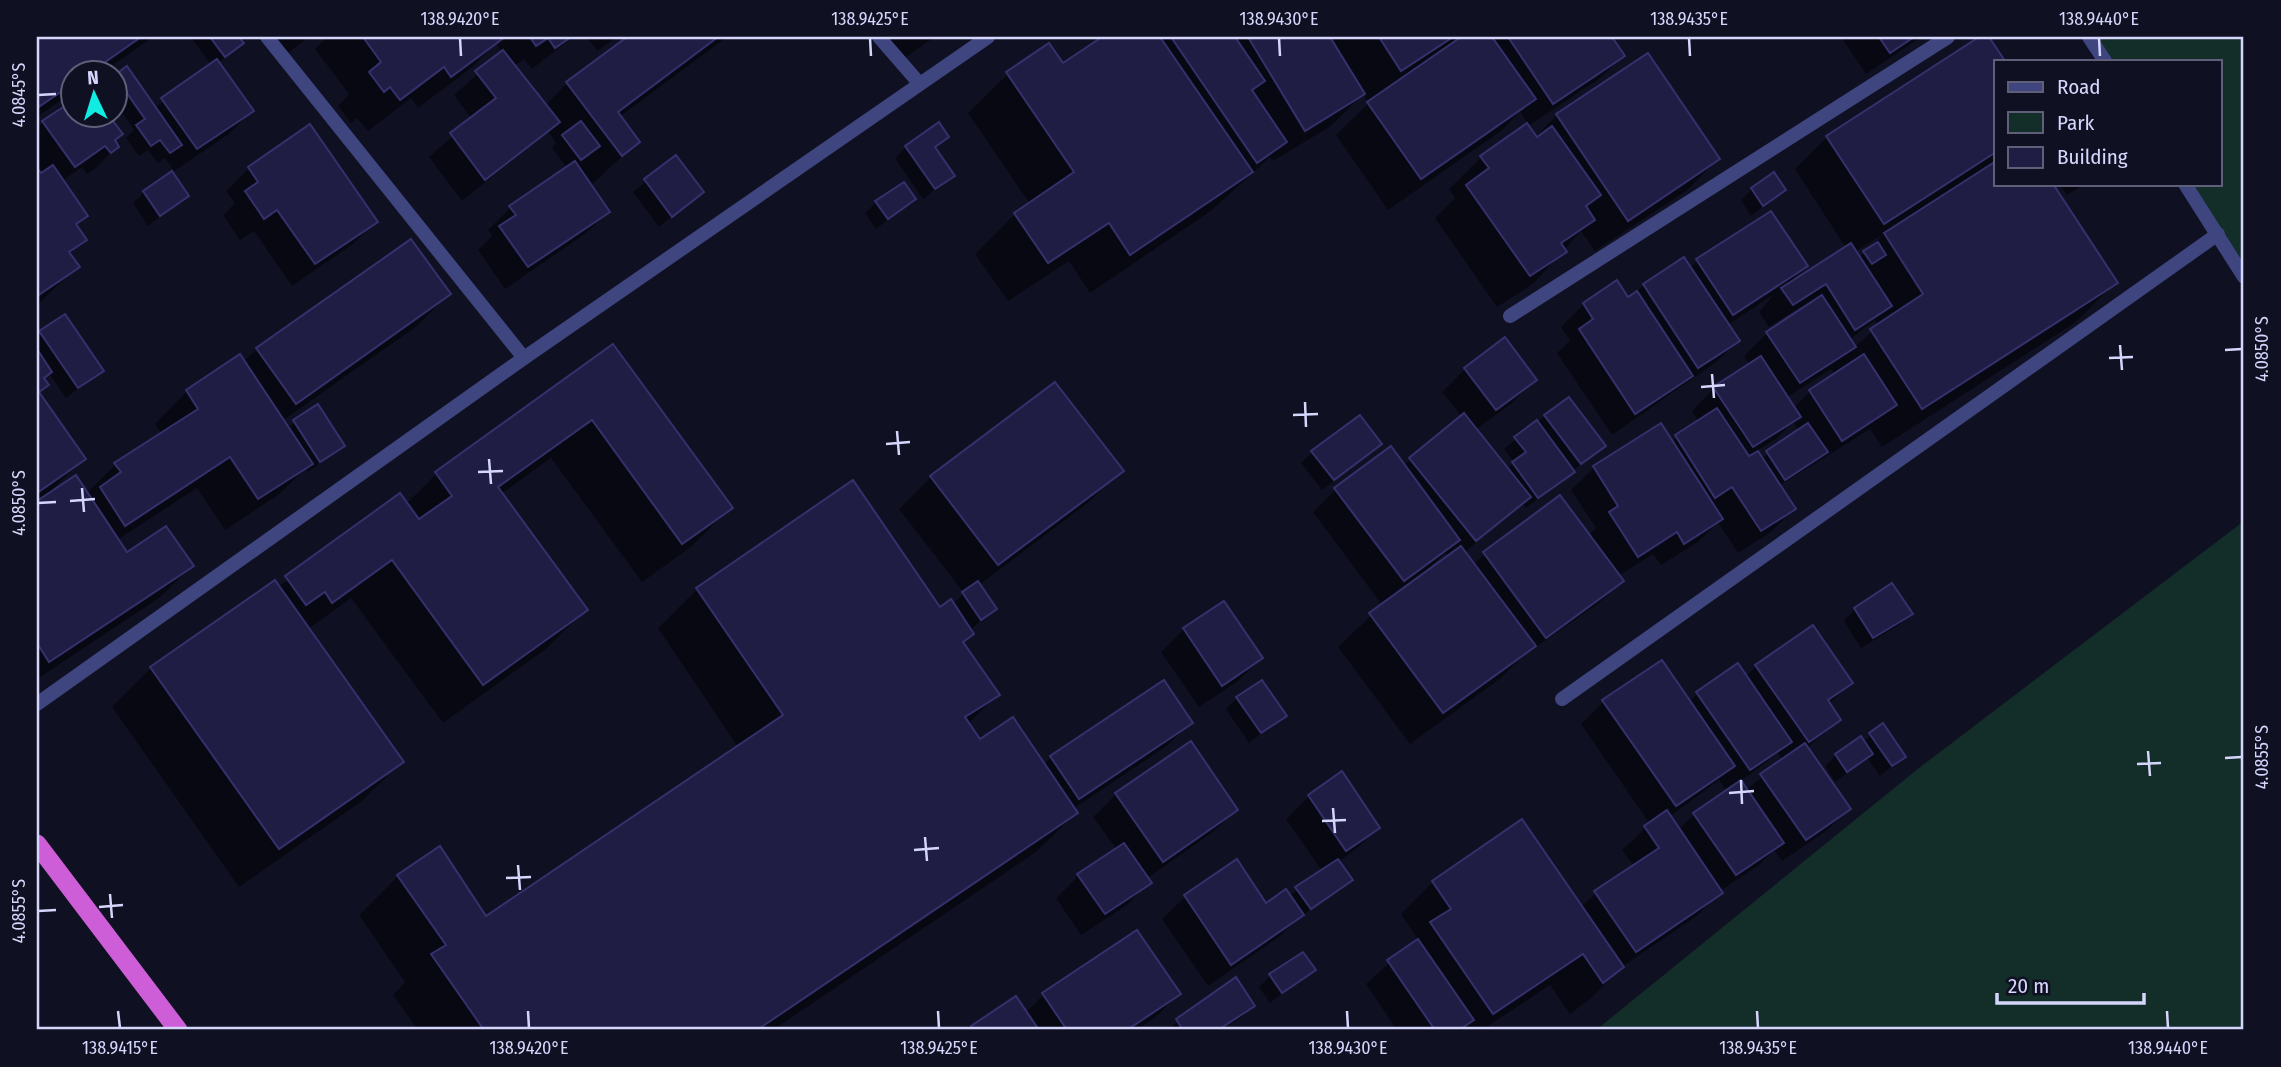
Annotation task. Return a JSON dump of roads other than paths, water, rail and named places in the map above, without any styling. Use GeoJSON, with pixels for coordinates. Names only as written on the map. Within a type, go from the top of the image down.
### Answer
{"type":"FeatureCollection","features":[{"type":"Feature","properties":{"kind":"highway"},"geometry":{"type":"LineString","coordinates":[[37,844],[178,1030]]}},
{"type":"Feature","properties":{"kind":"street"},"geometry":{"type":"LineString","coordinates":[[267,37],[524,358]]}},
{"type":"Feature","properties":{"kind":"street"},"geometry":{"type":"LineString","coordinates":[[879,37],[919,83]]}},
{"type":"Feature","properties":{"kind":"street"},"geometry":{"type":"LineString","coordinates":[[37,704],[524,358],[988,37]]}},
{"type":"Feature","properties":{"kind":"street"},"geometry":{"type":"LineString","coordinates":[[1510,316],[1948,37]]}},
{"type":"Feature","properties":{"kind":"street"},"geometry":{"type":"LineString","coordinates":[[2089,37],[2104,60]]}},
{"type":"Feature","properties":{"kind":"street"},"geometry":{"type":"LineString","coordinates":[[2186,186],[2244,277]]}},
{"type":"Feature","properties":{"kind":"street"},"geometry":{"type":"LineString","coordinates":[[1562,699],[2218,234]]}}]}
